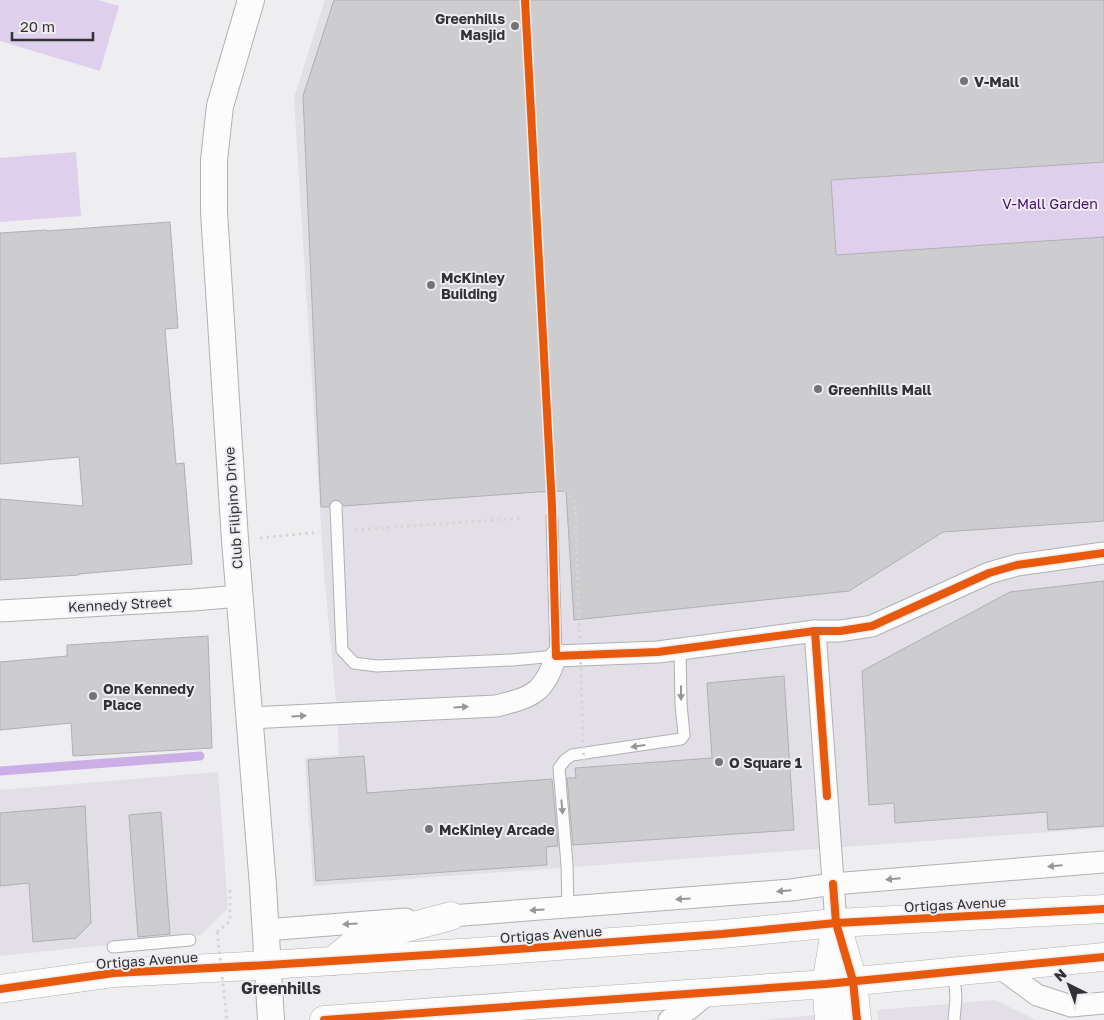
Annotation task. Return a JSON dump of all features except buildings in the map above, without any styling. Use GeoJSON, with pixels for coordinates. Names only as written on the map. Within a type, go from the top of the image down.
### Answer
{"type":"FeatureCollection","features":[{"type":"Feature","properties":{"kind":"main road","name":"Ortigas Avenue"},"geometry":{"type":"LineString","coordinates":[[0,988],[114,973],[486,951],[722,934],[836,922],[1104,909]]}},
{"type":"Feature","properties":{"kind":"main road"},"geometry":{"type":"LineString","coordinates":[[332,961],[357,941],[450,916]]}},
{"type":"Feature","properties":{"kind":"main road"},"geometry":{"type":"LineString","coordinates":[[836,922],[853,981],[857,1020]]}},
{"type":"Feature","properties":{"kind":"main road"},"geometry":{"type":"LineString","coordinates":[[829,1020],[826,984],[836,922]]}},
{"type":"Feature","properties":{"kind":"main road"},"geometry":{"type":"LineString","coordinates":[[324,1020],[826,984],[1104,957]]}},
{"type":"Feature","properties":{"kind":"street","name":"Club Filipino Drive"},"geometry":{"type":"LineString","coordinates":[[251,0],[220,106],[214,160],[214,212],[235,540],[263,886],[271,1020]]}},
{"type":"Feature","properties":{"kind":"street"},"geometry":{"type":"LineString","coordinates":[[250,718],[496,706],[533,694],[547,680],[556,656],[680,650],[872,626],[998,570],[1017,565],[1104,553]]}},
{"type":"Feature","properties":{"kind":"street","name":"Kennedy Street"},"geometry":{"type":"LineString","coordinates":[[0,611],[240,596]]}},
{"type":"Feature","properties":{"kind":"street"},"geometry":{"type":"LineString","coordinates":[[815,632],[836,922]]}},
{"type":"Feature","properties":{"kind":"street"},"geometry":{"type":"LineString","coordinates":[[265,930],[791,890],[833,884],[1104,862]]}},
{"type":"Feature","properties":{"kind":"street"},"geometry":{"type":"LineString","coordinates":[[999,967],[1038,995],[1070,1006],[1104,1003]]}},
{"type":"Feature","properties":{"kind":"street"},"geometry":{"type":"LineString","coordinates":[[669,1020],[689,1009],[711,991]]}},
{"type":"Feature","properties":{"kind":"lane"},"geometry":{"type":"LineString","coordinates":[[336,507],[342,650],[354,663],[377,666],[512,660],[556,656],[552,518]]}},
{"type":"Feature","properties":{"kind":"lane"},"geometry":{"type":"LineString","coordinates":[[568,908],[567,865],[559,768],[572,755],[681,739],[684,736],[681,704],[680,650]]}},
{"type":"Feature","properties":{"kind":"lane"},"geometry":{"type":"LineString","coordinates":[[113,946],[190,940]]}},
{"type":"Feature","properties":{"kind":"lane"},"geometry":{"type":"LineString","coordinates":[[954,971],[956,998],[954,1020]]}},
{"type":"Feature","properties":{"kind":"path"},"geometry":{"type":"LineString","coordinates":[[564,491],[575,502],[584,767]]}},
{"type":"Feature","properties":{"kind":"path"},"geometry":{"type":"LineString","coordinates":[[349,530],[523,518]]}},
{"type":"Feature","properties":{"kind":"path"},"geometry":{"type":"LineString","coordinates":[[235,540],[319,532]]}},
{"type":"Feature","properties":{"kind":"path"},"geometry":{"type":"LineString","coordinates":[[227,1020],[217,932],[230,921],[230,889]]}},
{"type":"Feature","properties":{"kind":"shaded area"},"geometry":{"type":"Polygon","coordinates":[[[325,0],[1104,0],[1104,828],[313,886],[305,758],[339,755],[337,711],[324,573],[294,98],[325,0]]]}},
{"type":"Feature","properties":{"kind":"shaded area"},"geometry":{"type":"Polygon","coordinates":[[[218,772],[228,908],[201,935],[0,956],[0,790],[218,772]]]}},
{"type":"Feature","properties":{"kind":"shaded area"},"geometry":{"type":"Polygon","coordinates":[[[995,1000],[1036,1020],[878,1020],[877,1010],[995,1000]]]}},
{"type":"Feature","properties":{"kind":"shaded area"},"geometry":{"type":"Polygon","coordinates":[[[814,1015],[815,1020],[761,1020],[814,1015]]]}},
{"type":"Feature","properties":{"kind":"green space"},"geometry":{"type":"Polygon","coordinates":[[[0,0],[98,0],[119,6],[100,71],[0,41],[0,0]]]}},
{"type":"Feature","properties":{"kind":"green space"},"geometry":{"type":"Polygon","coordinates":[[[76,152],[81,216],[0,222],[0,158],[76,152]]]}},
{"type":"Feature","properties":{"kind":"green space","name":"V-Mall Garden"},"geometry":{"type":"Polygon","coordinates":[[[1104,162],[1104,237],[836,255],[831,180],[1104,162]]]}},
{"type":"Feature","properties":{"kind":"waterway"},"geometry":{"type":"LineString","coordinates":[[0,771],[200,756]]}},
{"type":"Feature","properties":{"kind":"cycle path"},"geometry":{"type":"LineString","coordinates":[[525,0],[552,506],[556,656],[658,652],[815,631],[840,631],[872,626],[989,573],[1017,565],[1104,553]]}},
{"type":"Feature","properties":{"kind":"cycle path"},"geometry":{"type":"LineString","coordinates":[[815,631],[827,796]]}},
{"type":"Feature","properties":{"kind":"cycle path"},"geometry":{"type":"LineString","coordinates":[[833,884],[836,923],[853,981],[857,1020]]}},
{"type":"Feature","properties":{"kind":"cycle path"},"geometry":{"type":"LineString","coordinates":[[0,989],[114,973],[476,952],[722,934],[836,923],[1104,909]]}},
{"type":"Feature","properties":{"kind":"cycle path"},"geometry":{"type":"LineString","coordinates":[[324,1020],[826,984],[1104,957]]}},
{"type":"Feature","properties":{"kind":"place","name":"Greenhills Masjid"},"geometry":{"type":"Point","coordinates":[515,26]}},
{"type":"Feature","properties":{"kind":"place","name":"V-Mall"},"geometry":{"type":"Point","coordinates":[964,81]}},
{"type":"Feature","properties":{"kind":"place","name":"McKinley Building"},"geometry":{"type":"Point","coordinates":[431,285]}},
{"type":"Feature","properties":{"kind":"place","name":"Greenhills Mall"},"geometry":{"type":"Point","coordinates":[818,389]}},
{"type":"Feature","properties":{"kind":"place","name":"One Kennedy Place"},"geometry":{"type":"Point","coordinates":[93,696]}},
{"type":"Feature","properties":{"kind":"place","name":"O Square 1"},"geometry":{"type":"Point","coordinates":[719,762]}},
{"type":"Feature","properties":{"kind":"place","name":"McKinley Arcade"},"geometry":{"type":"Point","coordinates":[429,829]}},
{"type":"Feature","properties":{"kind":"district","name":"Greenhills"},"geometry":{"type":"Point","coordinates":[281,988]}}]}
